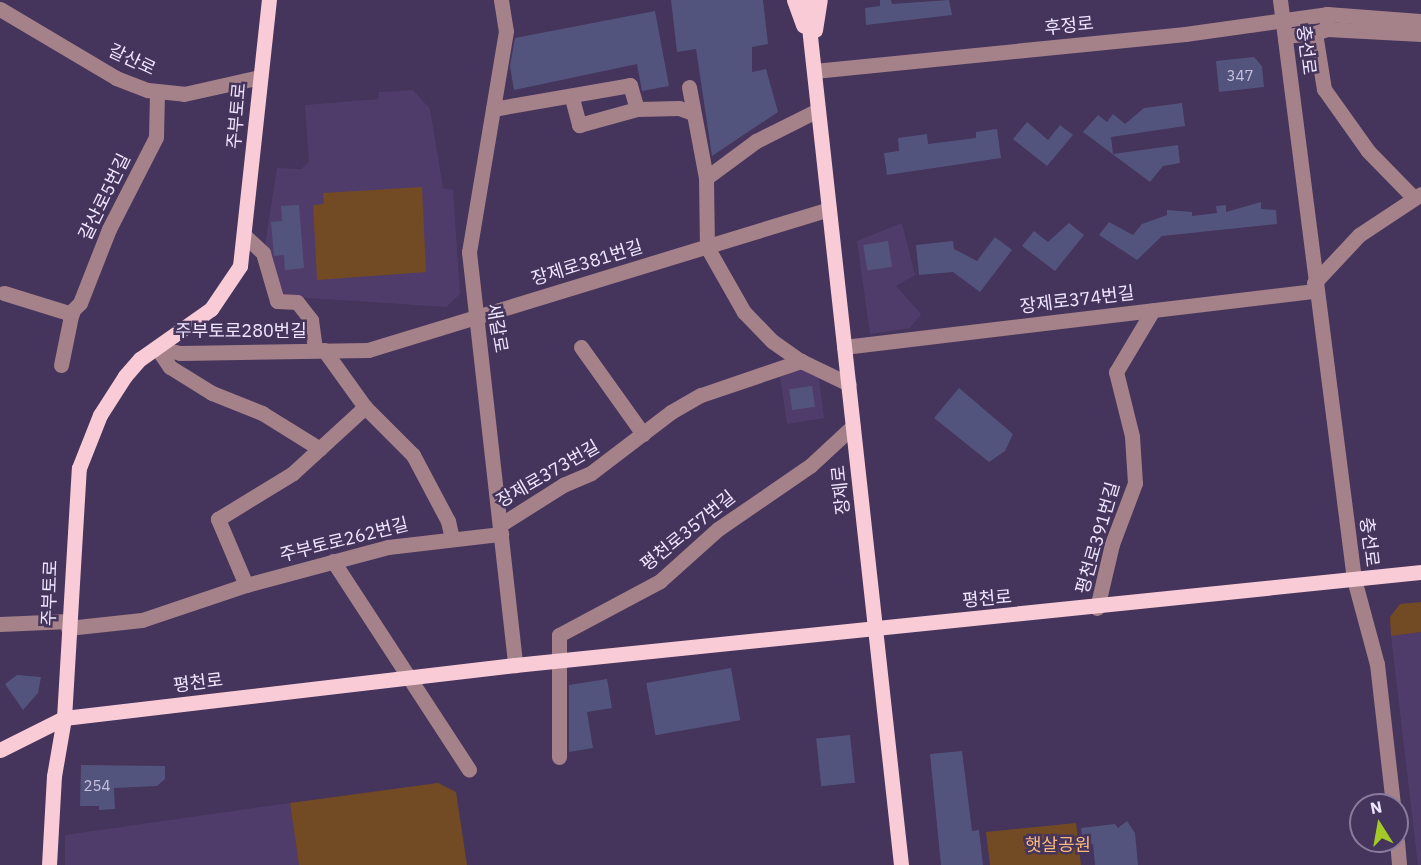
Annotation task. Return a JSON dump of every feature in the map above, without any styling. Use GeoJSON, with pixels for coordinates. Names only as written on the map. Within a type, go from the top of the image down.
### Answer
{"type":"FeatureCollection","features":[{"type":"Feature","properties":{"kind":"main road","name":"주부토로"},"geometry":{"type":"LineString","coordinates":[[49,865],[54,776],[64,718],[79,468],[112,395],[140,359],[225,294],[240,266],[245,236],[268,0]]}},
{"type":"Feature","properties":{"kind":"main road","name":"장제로"},"geometry":{"type":"LineString","coordinates":[[794,0],[812,47]]}},
{"type":"Feature","properties":{"kind":"main road","name":"장제로"},"geometry":{"type":"LineString","coordinates":[[806,0],[901,865]]}},
{"type":"Feature","properties":{"kind":"main road","name":"장제로"},"geometry":{"type":"LineString","coordinates":[[812,47],[820,0]]}},
{"type":"Feature","properties":{"kind":"main road","name":"평천로"},"geometry":{"type":"LineString","coordinates":[[0,750],[64,718],[515,665],[1097,608],[1421,572]]}},
{"type":"Feature","properties":{"kind":"street","name":"새갈로"},"geometry":{"type":"LineString","coordinates":[[501,0],[506,31],[469,252],[472,304],[479,318],[515,665]]}},
{"type":"Feature","properties":{"kind":"street","name":"충선로"},"geometry":{"type":"LineString","coordinates":[[1280,0],[1314,287],[1354,579],[1377,664],[1392,793]]}},
{"type":"Feature","properties":{"kind":"street","name":"갈산로"},"geometry":{"type":"LineString","coordinates":[[0,9],[116,78],[157,92],[184,94],[260,77]]}},
{"type":"Feature","properties":{"kind":"street","name":"후정로"},"geometry":{"type":"LineString","coordinates":[[814,71],[1185,34],[1282,19],[1323,25],[1421,21]]}},
{"type":"Feature","properties":{"kind":"street"},"geometry":{"type":"LineString","coordinates":[[1314,287],[1359,235],[1417,196],[1368,151],[1324,89],[1323,25],[1421,34]]}},
{"type":"Feature","properties":{"kind":"street","name":"후정로"},"geometry":{"type":"LineString","coordinates":[[1285,36],[1323,25]]}},
{"type":"Feature","properties":{"kind":"street"},"geometry":{"type":"LineString","coordinates":[[493,109],[630,85],[637,109]]}},
{"type":"Feature","properties":{"kind":"street"},"geometry":{"type":"LineString","coordinates":[[688,87],[706,178],[707,247],[744,312],[772,342],[801,361],[849,384]]}},
{"type":"Feature","properties":{"kind":"street","name":"갈산로5번길"},"geometry":{"type":"LineString","coordinates":[[61,365],[72,314],[156,137],[157,92]]}},
{"type":"Feature","properties":{"kind":"street"},"geometry":{"type":"LineString","coordinates":[[573,102],[579,126],[637,109],[679,108],[693,113]]}},
{"type":"Feature","properties":{"kind":"street"},"geometry":{"type":"LineString","coordinates":[[706,178],[756,141],[818,110]]}},
{"type":"Feature","properties":{"kind":"street","name":"장제로381번길"},"geometry":{"type":"LineString","coordinates":[[479,318],[829,209]]}},
{"type":"Feature","properties":{"kind":"street"},"geometry":{"type":"LineString","coordinates":[[245,236],[263,253],[277,301],[297,302],[311,320],[319,350]]}},
{"type":"Feature","properties":{"kind":"street","name":"장제로374번길"},"geometry":{"type":"LineString","coordinates":[[844,346],[1152,310],[1314,287]]}},
{"type":"Feature","properties":{"kind":"street"},"geometry":{"type":"LineString","coordinates":[[4,293],[72,314]]}},
{"type":"Feature","properties":{"kind":"street","name":"평천로391번길"},"geometry":{"type":"LineString","coordinates":[[1097,608],[1112,544],[1135,483],[1132,436],[1116,372],[1152,310]]}},
{"type":"Feature","properties":{"kind":"street","name":"주부토로280번길"},"geometry":{"type":"LineString","coordinates":[[157,348],[180,353],[384,347],[479,318]]}},
{"type":"Feature","properties":{"kind":"street"},"geometry":{"type":"LineString","coordinates":[[581,347],[643,434]]}},
{"type":"Feature","properties":{"kind":"street"},"geometry":{"type":"LineString","coordinates":[[157,348],[170,367],[203,388],[262,413],[320,449]]}},
{"type":"Feature","properties":{"kind":"street","name":"주부토로280번길"},"geometry":{"type":"LineString","coordinates":[[319,350],[365,407]]}},
{"type":"Feature","properties":{"kind":"street","name":"장제로373번길"},"geometry":{"type":"LineString","coordinates":[[501,529],[563,485],[591,473],[701,395],[801,361]]}},
{"type":"Feature","properties":{"kind":"street"},"geometry":{"type":"LineString","coordinates":[[246,585],[218,519],[293,473],[365,407],[412,455],[448,521],[452,538]]}},
{"type":"Feature","properties":{"kind":"street","name":"평천로357번길"},"geometry":{"type":"LineString","coordinates":[[556,662],[559,635],[567,628],[660,581],[718,530],[811,465],[853,426]]}},
{"type":"Feature","properties":{"kind":"street","name":"주부토로262번길"},"geometry":{"type":"LineString","coordinates":[[0,624],[69,624],[142,620],[246,585],[333,561],[415,542],[501,529]]}},
{"type":"Feature","properties":{"kind":"street"},"geometry":{"type":"LineString","coordinates":[[333,561],[469,770]]}},
{"type":"Feature","properties":{"kind":"street"},"geometry":{"type":"LineString","coordinates":[[556,662],[559,758]]}},
{"type":"Feature","properties":{"kind":"shaded area"},"geometry":{"type":"Polygon","coordinates":[[[413,90],[430,109],[443,188],[453,190],[460,294],[446,307],[279,296],[265,245],[277,168],[301,169],[309,162],[305,105],[379,99],[379,92],[413,90]]]}},
{"type":"Feature","properties":{"kind":"shaded area"},"geometry":{"type":"Polygon","coordinates":[[[902,223],[915,275],[896,286],[921,314],[910,328],[870,334],[857,241],[902,223]]]}},
{"type":"Feature","properties":{"kind":"shaded area"},"geometry":{"type":"Polygon","coordinates":[[[806,367],[819,379],[824,418],[787,424],[780,376],[806,367]]]}},
{"type":"Feature","properties":{"kind":"shaded area"},"geometry":{"type":"Polygon","coordinates":[[[1421,632],[1421,865],[1418,865],[1391,636],[1421,632]]]}},
{"type":"Feature","properties":{"kind":"shaded area"},"geometry":{"type":"Polygon","coordinates":[[[290,803],[299,865],[65,865],[65,835],[290,803]]]}},
{"type":"Feature","properties":{"kind":"green space"},"geometry":{"type":"Polygon","coordinates":[[[422,187],[426,272],[317,280],[313,205],[324,204],[323,193],[422,187]]]}},
{"type":"Feature","properties":{"kind":"green space"},"geometry":{"type":"Polygon","coordinates":[[[1421,602],[1421,632],[1391,636],[1390,617],[1400,604],[1421,602]]]}},
{"type":"Feature","properties":{"kind":"green space"},"geometry":{"type":"Polygon","coordinates":[[[438,783],[456,792],[467,865],[299,865],[290,803],[438,783]]]}},
{"type":"Feature","properties":{"kind":"green space","name":"햇살공원"},"geometry":{"type":"Polygon","coordinates":[[[1076,823],[1081,865],[990,865],[986,832],[1076,823]]]}},
{"type":"Feature","properties":{"kind":"building"},"geometry":{"type":"Polygon","coordinates":[[[671,0],[763,0],[768,44],[752,47],[752,72],[766,69],[778,112],[712,156],[696,49],[677,52],[671,0]]]}},
{"type":"Feature","properties":{"kind":"building"},"geometry":{"type":"Polygon","coordinates":[[[880,0],[891,0],[892,4],[949,0],[952,15],[866,25],[865,8],[880,6],[880,0]]]}},
{"type":"Feature","properties":{"kind":"building"},"geometry":{"type":"Polygon","coordinates":[[[655,11],[669,86],[642,91],[637,64],[514,90],[510,66],[515,38],[655,11]]]}},
{"type":"Feature","properties":{"kind":"building"},"geometry":{"type":"Polygon","coordinates":[[[1254,57],[1262,66],[1264,87],[1219,92],[1216,61],[1254,57]]]}},
{"type":"Feature","properties":{"kind":"building"},"geometry":{"type":"Polygon","coordinates":[[[1182,103],[1185,126],[1111,137],[1113,154],[1178,145],[1180,163],[1163,166],[1150,182],[1083,132],[1098,115],[1107,122],[1113,114],[1125,124],[1144,108],[1182,103]]]}},
{"type":"Feature","properties":{"kind":"building"},"geometry":{"type":"Polygon","coordinates":[[[1027,122],[1048,140],[1060,125],[1073,135],[1047,166],[1013,139],[1027,122]]]}},
{"type":"Feature","properties":{"kind":"building"},"geometry":{"type":"Polygon","coordinates":[[[997,129],[1001,158],[887,175],[884,153],[899,151],[898,138],[927,134],[928,144],[976,138],[976,132],[997,129]]]}},
{"type":"Feature","properties":{"kind":"building"},"geometry":{"type":"Polygon","coordinates":[[[1261,202],[1261,209],[1276,210],[1277,224],[1162,236],[1137,260],[1099,235],[1109,222],[1133,235],[1142,224],[1167,215],[1167,210],[1192,212],[1192,216],[1217,213],[1216,206],[1226,205],[1226,212],[1261,202]]]}},
{"type":"Feature","properties":{"kind":"building"},"geometry":{"type":"Polygon","coordinates":[[[299,205],[304,268],[285,270],[284,255],[274,256],[271,222],[282,221],[281,206],[299,205]]]}},
{"type":"Feature","properties":{"kind":"building"},"geometry":{"type":"Polygon","coordinates":[[[1069,223],[1084,235],[1055,271],[1022,246],[1034,231],[1048,242],[1069,223]]]}},
{"type":"Feature","properties":{"kind":"building"},"geometry":{"type":"Polygon","coordinates":[[[995,237],[1012,250],[980,292],[953,272],[919,275],[916,245],[953,241],[954,249],[977,261],[995,237]]]}},
{"type":"Feature","properties":{"kind":"building"},"geometry":{"type":"Polygon","coordinates":[[[888,241],[892,267],[867,271],[863,245],[888,241]]]}},
{"type":"Feature","properties":{"kind":"building"},"geometry":{"type":"Polygon","coordinates":[[[812,386],[815,407],[792,410],[789,389],[812,386]]]}},
{"type":"Feature","properties":{"kind":"building"},"geometry":{"type":"Polygon","coordinates":[[[959,388],[1013,434],[1005,451],[989,462],[934,418],[959,388]]]}},
{"type":"Feature","properties":{"kind":"building"},"geometry":{"type":"Polygon","coordinates":[[[731,668],[740,720],[656,735],[646,683],[731,668]]]}},
{"type":"Feature","properties":{"kind":"building"},"geometry":{"type":"Polygon","coordinates":[[[17,675],[41,677],[38,693],[23,710],[5,684],[17,675]]]}},
{"type":"Feature","properties":{"kind":"building"},"geometry":{"type":"Polygon","coordinates":[[[607,679],[612,708],[587,712],[593,748],[569,752],[569,685],[607,679]]]}},
{"type":"Feature","properties":{"kind":"building"},"geometry":{"type":"Polygon","coordinates":[[[850,735],[855,783],[821,786],[816,739],[850,735]]]}},
{"type":"Feature","properties":{"kind":"building"},"geometry":{"type":"Polygon","coordinates":[[[962,751],[972,831],[979,830],[983,865],[941,865],[930,754],[962,751]]]}},
{"type":"Feature","properties":{"kind":"building"},"geometry":{"type":"Polygon","coordinates":[[[81,765],[165,766],[165,779],[157,786],[114,788],[115,809],[99,810],[99,806],[80,806],[81,765]]]}},
{"type":"Feature","properties":{"kind":"building"},"geometry":{"type":"Polygon","coordinates":[[[1127,821],[1135,833],[1138,865],[1095,865],[1093,844],[1083,845],[1081,828],[1115,824],[1118,828],[1127,821]]]}}]}
